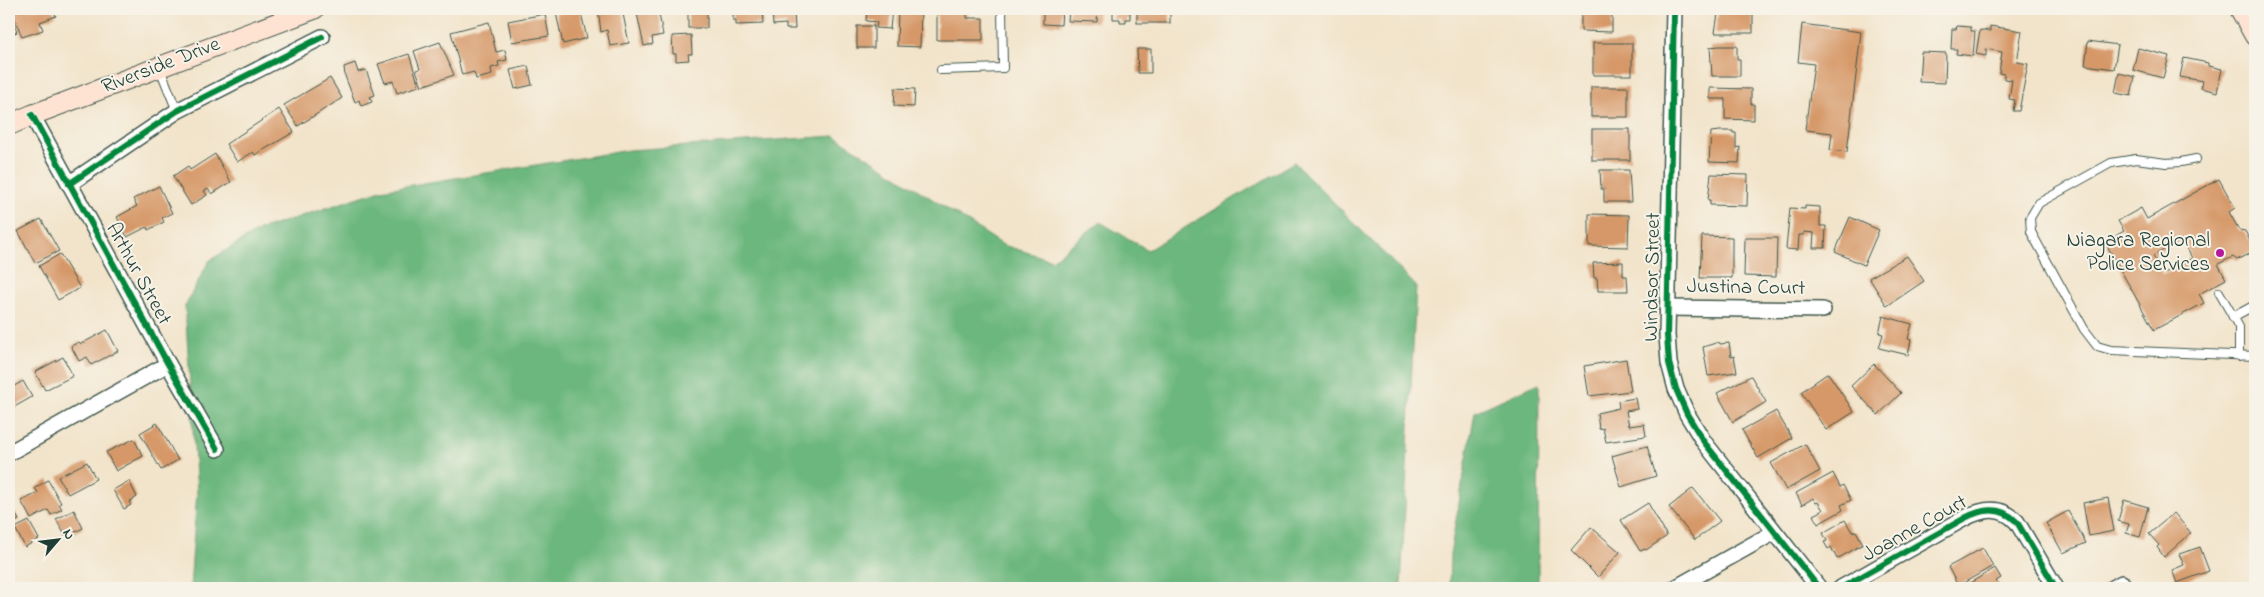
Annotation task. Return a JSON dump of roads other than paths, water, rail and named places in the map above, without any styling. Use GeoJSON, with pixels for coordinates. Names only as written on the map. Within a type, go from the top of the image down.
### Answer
{"type":"FeatureCollection","features":[{"type":"Feature","properties":{"kind":"main road","name":"Riverside Drive"},"geometry":{"type":"LineString","coordinates":[[9,125],[314,9]]}},
{"type":"Feature","properties":{"kind":"main road"},"geometry":{"type":"LineString","coordinates":[[2237,10],[2255,36]]}},
{"type":"Feature","properties":{"kind":"street","name":"Windsor Street"},"geometry":{"type":"LineString","coordinates":[[1674,9],[1668,308],[1669,363],[1676,389],[1687,414],[1704,442],[1773,533],[1819,588]]}},
{"type":"Feature","properties":{"kind":"street"},"geometry":{"type":"LineString","coordinates":[[69,184],[177,111],[322,37]]}},
{"type":"Feature","properties":{"kind":"street","name":"Arthur Street"},"geometry":{"type":"LineString","coordinates":[[32,115],[168,364],[217,449]]}},
{"type":"Feature","properties":{"kind":"street","name":"Justina Court"},"geometry":{"type":"LineString","coordinates":[[1668,308],[1823,310]]}},
{"type":"Feature","properties":{"kind":"street"},"geometry":{"type":"LineString","coordinates":[[9,453],[168,364]]}},
{"type":"Feature","properties":{"kind":"street","name":"Joanne Court"},"geometry":{"type":"LineString","coordinates":[[1841,588],[1965,518],[1989,509],[2007,514],[2017,522],[2056,588]]}},
{"type":"Feature","properties":{"kind":"street"},"geometry":{"type":"LineString","coordinates":[[1675,588],[1773,533]]}},
{"type":"Feature","properties":{"kind":"lane"},"geometry":{"type":"LineString","coordinates":[[942,70],[1003,68],[1002,9]]}},
{"type":"Feature","properties":{"kind":"lane"},"geometry":{"type":"LineString","coordinates":[[159,67],[177,111]]}},
{"type":"Feature","properties":{"kind":"lane"},"geometry":{"type":"LineString","coordinates":[[2196,159],[2166,163],[2136,159],[2112,163],[2039,203],[2031,214],[2030,227],[2080,323],[2097,346],[2111,350],[2255,356]]}},
{"type":"Feature","properties":{"kind":"lane"},"geometry":{"type":"LineString","coordinates":[[2219,292],[2239,326],[2239,356]]}},
{"type":"Feature","properties":{"kind":"lane"},"geometry":{"type":"LineString","coordinates":[[2233,317],[2255,305]]}},
{"type":"Feature","properties":{"kind":"place","name":"Niagara Regional Police Services"},"geometry":{"type":"Point","coordinates":[2220,253]}}]}
